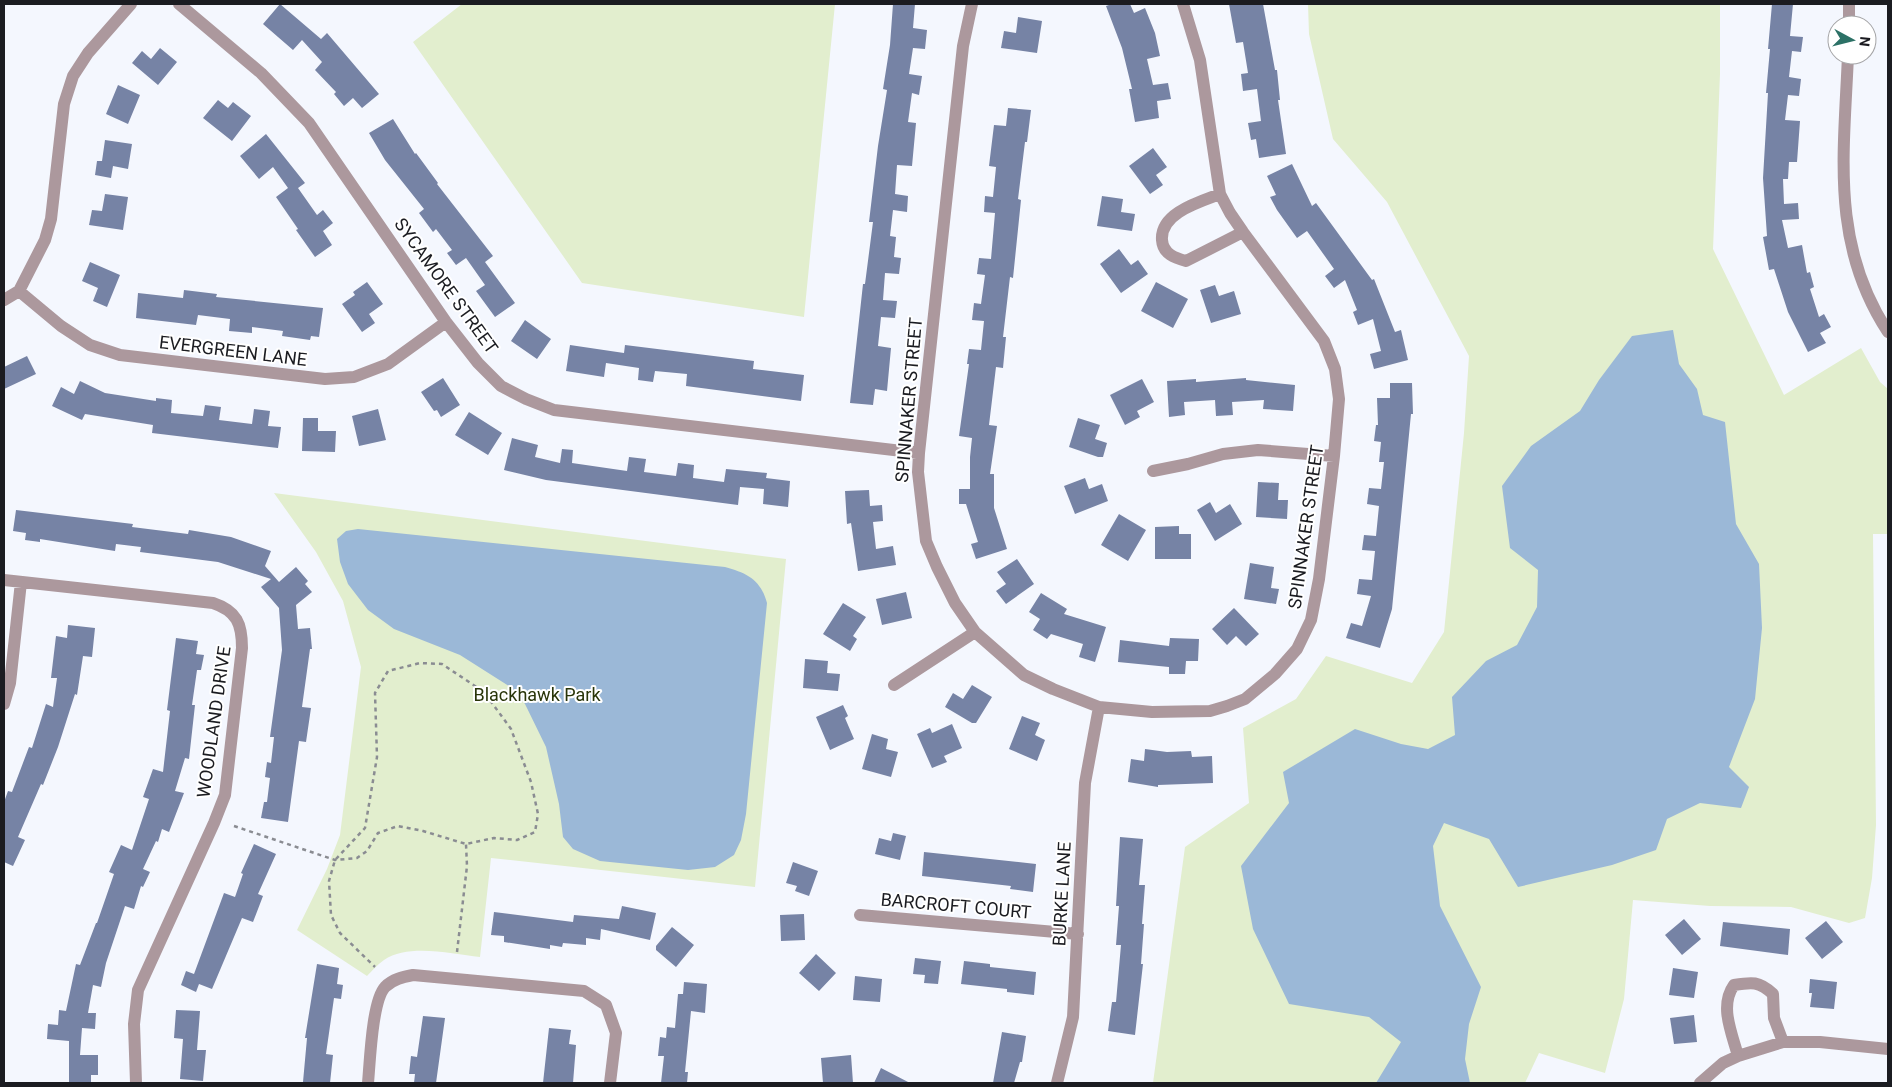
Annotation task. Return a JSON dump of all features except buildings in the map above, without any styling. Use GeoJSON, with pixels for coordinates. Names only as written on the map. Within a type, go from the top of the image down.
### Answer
{"type":"FeatureCollection","features":[{"type":"Feature","properties":{"kind":"street"},"geometry":{"type":"LineString","coordinates":[[4,300],[19,290],[45,240],[51,219],[64,104],[73,76],[88,53],[130,4]]}},
{"type":"Feature","properties":{"kind":"street","name":"SYCAMORE STREET"},"geometry":{"type":"LineString","coordinates":[[179,4],[261,72],[309,123],[446,322],[478,363],[501,386],[526,399],[554,410],[919,453]]}},
{"type":"Feature","properties":{"kind":"street","name":"SPINNAKER STREET"},"geometry":{"type":"LineString","coordinates":[[972,4],[963,46],[919,453],[918,472],[926,540],[955,603],[976,632],[1024,675],[1099,707],[1152,712],[1210,711],[1245,699],[1275,674],[1297,649],[1311,620],[1320,579],[1339,400],[1335,369],[1324,341],[1243,232],[1220,194],[1200,60],[1183,4]]}},
{"type":"Feature","properties":{"kind":"street"},"geometry":{"type":"LineString","coordinates":[[1847,65],[1842,166],[1844,208],[1852,251],[1862,284],[1877,315],[1888,332]]}},
{"type":"Feature","properties":{"kind":"street"},"geometry":{"type":"LineString","coordinates":[[1220,194],[1194,204],[1167,221],[1161,230],[1162,244],[1170,256],[1186,261],[1243,232]]}},
{"type":"Feature","properties":{"kind":"street","name":"EVERGREEN LANE"},"geometry":{"type":"LineString","coordinates":[[19,290],[61,326],[90,345],[120,355],[325,379],[354,378],[388,364],[446,322]]}},
{"type":"Feature","properties":{"kind":"street"},"geometry":{"type":"LineString","coordinates":[[1153,471],[1223,454],[1258,450],[1334,456]]}},
{"type":"Feature","properties":{"kind":"street","name":"WOODLAND DRIVE"},"geometry":{"type":"LineString","coordinates":[[4,580],[213,603],[224,607],[232,613],[238,621],[242,632],[242,648],[224,796],[214,823],[138,990],[134,1024],[136,1083]]}},
{"type":"Feature","properties":{"kind":"street"},"geometry":{"type":"LineString","coordinates":[[4,704],[10,683],[21,582]]}},
{"type":"Feature","properties":{"kind":"street"},"geometry":{"type":"LineString","coordinates":[[894,685],[976,632]]}},
{"type":"Feature","properties":{"kind":"street","name":"BURKE LANE"},"geometry":{"type":"LineString","coordinates":[[1057,1083],[1073,1017],[1085,783],[1099,707]]}},
{"type":"Feature","properties":{"kind":"street","name":"BARCROFT COURT"},"geometry":{"type":"LineString","coordinates":[[860,915],[1078,934]]}},
{"type":"Feature","properties":{"kind":"street"},"geometry":{"type":"LineString","coordinates":[[368,1083],[377,1003],[384,988],[394,979],[413,975],[584,991],[606,1005],[616,1032],[610,1083]]}},
{"type":"Feature","properties":{"kind":"street"},"geometry":{"type":"LineString","coordinates":[[1738,1056],[1727,1021],[1728,994],[1734,985],[1747,983],[1764,985],[1773,994],[1774,1018],[1783,1042]]}},
{"type":"Feature","properties":{"kind":"street"},"geometry":{"type":"LineString","coordinates":[[1700,1083],[1724,1063],[1738,1056],[1783,1042],[1820,1042],[1888,1050]]}},
{"type":"Feature","properties":{"kind":"path"},"geometry":{"type":"LineString","coordinates":[[234,826],[335,860],[357,858],[367,851],[378,833],[398,826],[423,831],[466,844],[494,838],[517,840],[536,832],[538,814],[531,782],[512,729],[484,692],[442,664],[420,663],[388,671],[375,693],[377,757],[365,828],[335,860],[330,881],[331,915],[340,933],[375,967]]}},
{"type":"Feature","properties":{"kind":"path"},"geometry":{"type":"LineString","coordinates":[[458,952],[467,866],[466,844]]}},
{"type":"Feature","properties":{"kind":"green space"},"geometry":{"type":"Polygon","coordinates":[[[462,4],[835,4],[804,317],[582,283],[413,42],[462,4]]]}},
{"type":"Feature","properties":{"kind":"green space"},"geometry":{"type":"Polygon","coordinates":[[[1308,4],[1720,4],[1720,74],[1713,249],[1784,395],[1861,348],[1880,382],[1888,389],[1888,534],[1873,534],[1876,825],[1872,878],[1865,918],[1849,923],[1791,907],[1710,906],[1633,900],[1624,999],[1605,1073],[1539,1053],[1525,1083],[1153,1083],[1185,847],[1249,803],[1243,728],[1296,699],[1326,656],[1412,683],[1444,632],[1464,433],[1469,356],[1387,202],[1333,139],[1309,34],[1308,4]]]}},
{"type":"Feature","properties":{"kind":"green space","name":"Blackhawk Park"},"geometry":{"type":"Polygon","coordinates":[[[274,493],[786,559],[755,887],[491,858],[480,957],[431,951],[406,952],[384,960],[367,976],[297,930],[327,869],[340,835],[361,667],[343,601],[316,552],[274,493]]]}},
{"type":"Feature","properties":{"kind":"water"},"geometry":{"type":"Polygon","coordinates":[[[1673,330],[1679,364],[1697,389],[1703,415],[1725,422],[1736,524],[1759,564],[1762,628],[1755,699],[1729,767],[1749,787],[1741,808],[1700,803],[1667,819],[1656,850],[1612,865],[1518,887],[1489,839],[1444,823],[1433,846],[1440,906],[1481,987],[1469,1024],[1465,1059],[1470,1083],[1376,1083],[1401,1042],[1369,1017],[1289,1004],[1253,929],[1241,866],[1289,803],[1283,772],[1355,729],[1401,744],[1428,749],[1455,735],[1452,697],[1486,661],[1517,645],[1537,607],[1538,570],[1510,548],[1502,486],[1531,446],[1580,411],[1599,380],[1632,336],[1673,330]]]}},
{"type":"Feature","properties":{"kind":"water"},"geometry":{"type":"Polygon","coordinates":[[[358,529],[725,567],[746,575],[757,583],[767,603],[746,814],[741,840],[734,855],[715,867],[688,870],[600,861],[573,849],[563,837],[559,804],[546,747],[525,704],[512,688],[460,655],[394,629],[368,610],[348,584],[340,562],[337,539],[346,531],[358,529]]]}}]}
